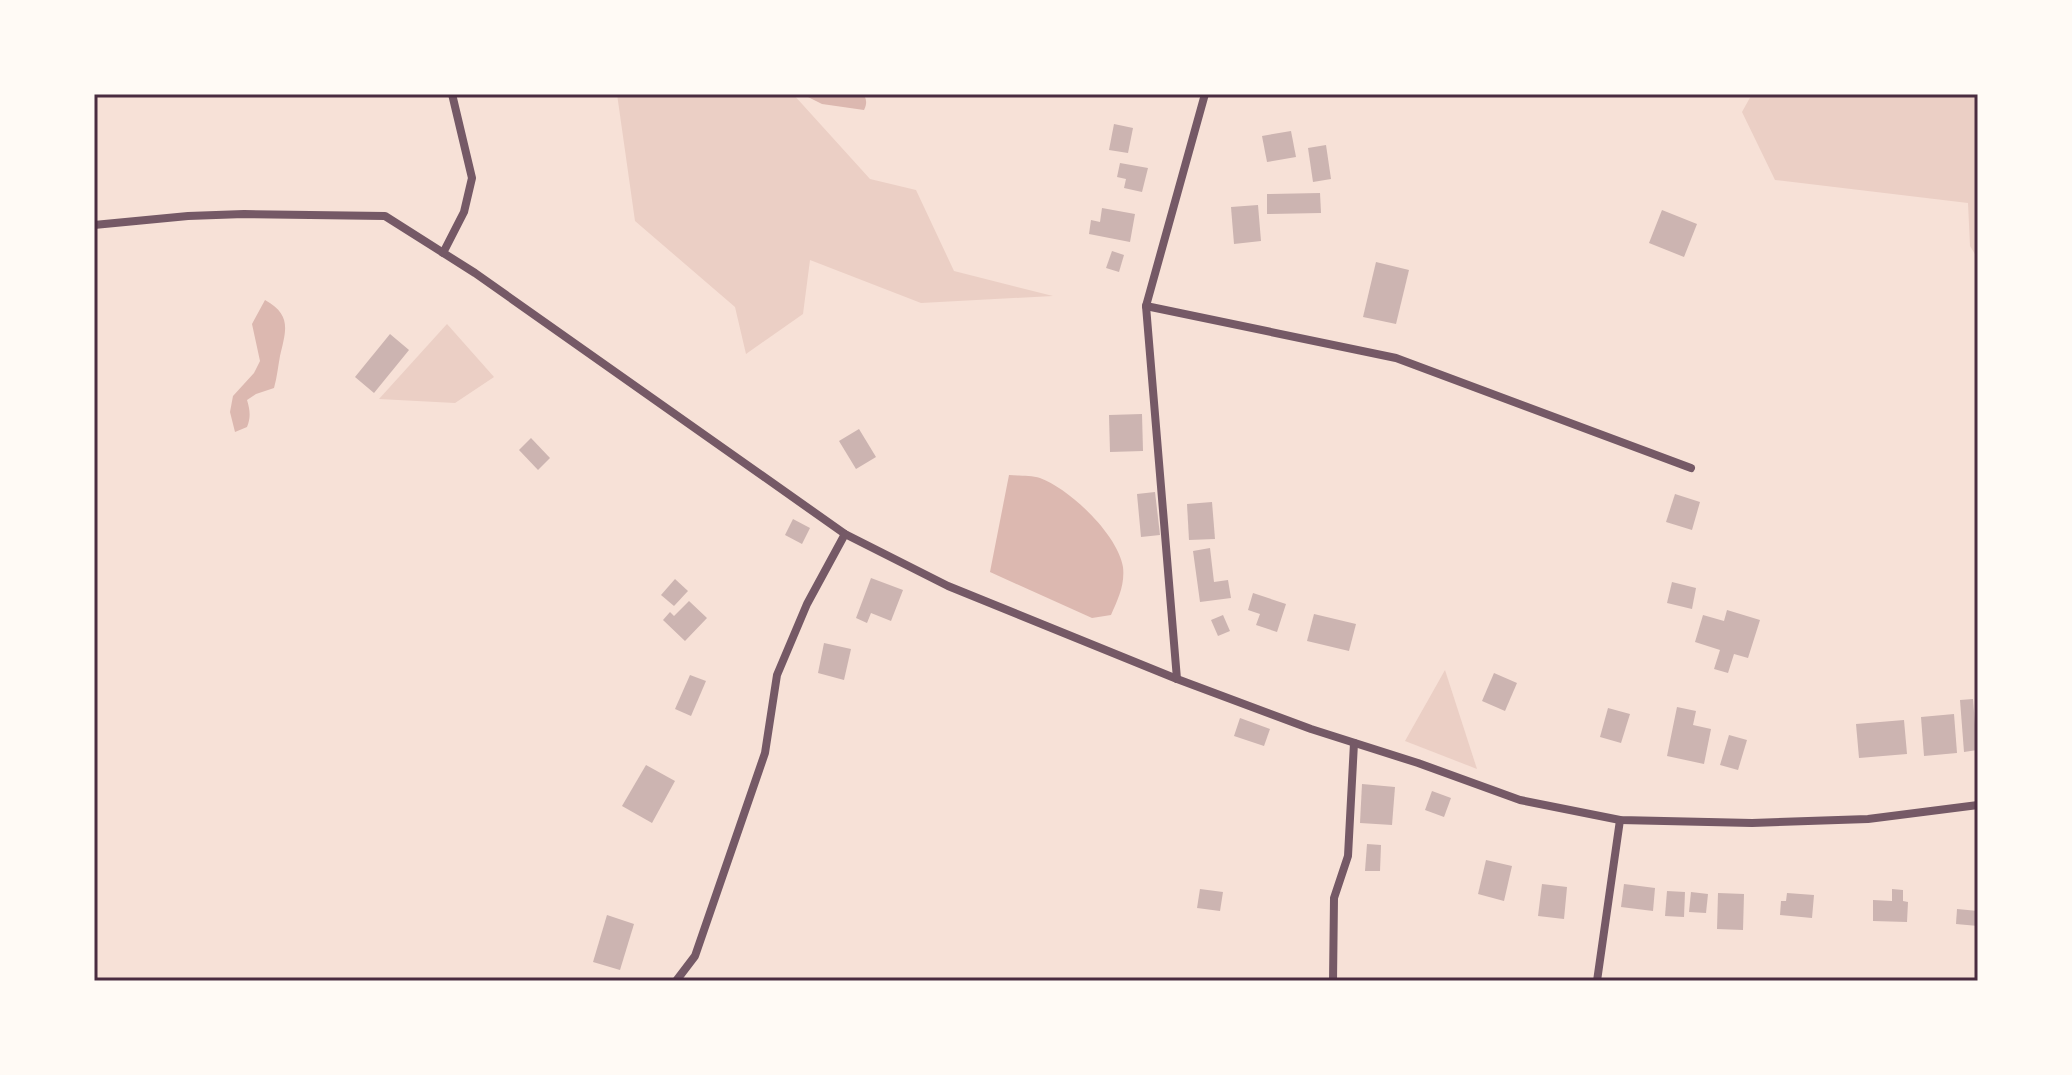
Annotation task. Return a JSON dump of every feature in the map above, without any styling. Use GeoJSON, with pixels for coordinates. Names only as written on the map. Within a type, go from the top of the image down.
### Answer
{"type":"FeatureCollection","features":[{"type":"Feature","properties":{"kind":"street"},"geometry":{"type":"LineString","coordinates":[[443,253],[464,212],[472,178],[452,94]]}},
{"type":"Feature","properties":{"kind":"street"},"geometry":{"type":"LineString","coordinates":[[1177,679],[1146,306],[1205,94]]}},
{"type":"Feature","properties":{"kind":"street"},"geometry":{"type":"LineString","coordinates":[[94,225],[230,215],[385,216],[475,273],[845,534],[948,586],[1177,679],[1311,729],[1520,800],[1620,820],[1752,823],[1868,819],[1978,805]]}},
{"type":"Feature","properties":{"kind":"street"},"geometry":{"type":"LineString","coordinates":[[1146,306],[1396,358],[1691,468]]}},
{"type":"Feature","properties":{"kind":"street"},"geometry":{"type":"LineString","coordinates":[[676,981],[695,956],[765,753],[777,675],[807,604],[845,534]]}},
{"type":"Feature","properties":{"kind":"street"},"geometry":{"type":"LineString","coordinates":[[1333,981],[1334,898],[1348,856],[1354,743]]}},
{"type":"Feature","properties":{"kind":"street"},"geometry":{"type":"LineString","coordinates":[[1597,981],[1620,820]]}},
{"type":"Feature","properties":{"kind":"shaded area"},"geometry":{"type":"Polygon","coordinates":[[[617,94],[793,94],[870,179],[916,190],[954,271],[1053,296],[921,303],[810,260],[803,314],[746,354],[735,307],[635,221],[617,94]]]}},
{"type":"Feature","properties":{"kind":"shaded area"},"geometry":{"type":"Polygon","coordinates":[[[808,94],[863,94],[866,104],[864,110],[822,104],[808,97],[808,94]]]}},
{"type":"Feature","properties":{"kind":"shaded area"},"geometry":{"type":"Polygon","coordinates":[[[1752,94],[1978,94],[1978,259],[1970,246],[1968,203],[1775,180],[1742,112],[1752,94]]]}},
{"type":"Feature","properties":{"kind":"shaded area"},"geometry":{"type":"Polygon","coordinates":[[[265,300],[280,311],[285,324],[275,384],[274,388],[247,400],[250,414],[247,427],[235,432],[230,412],[233,396],[254,373],[260,361],[252,324],[265,300]]]}},
{"type":"Feature","properties":{"kind":"shaded area"},"geometry":{"type":"Polygon","coordinates":[[[447,324],[494,377],[455,403],[379,399],[447,324]]]}},
{"type":"Feature","properties":{"kind":"shaded area"},"geometry":{"type":"Polygon","coordinates":[[[1009,475],[1036,477],[1065,492],[1091,515],[1112,541],[1119,554],[1123,574],[1122,586],[1111,615],[1092,618],[990,572],[1009,475]]]}},
{"type":"Feature","properties":{"kind":"shaded area"},"geometry":{"type":"Polygon","coordinates":[[[1445,670],[1477,769],[1405,741],[1445,670]]]}},
{"type":"Feature","properties":{"kind":"building"},"geometry":{"type":"Polygon","coordinates":[[[1114,124],[1133,128],[1128,153],[1109,150],[1114,124]]]}},
{"type":"Feature","properties":{"kind":"building"},"geometry":{"type":"Polygon","coordinates":[[[1291,131],[1296,157],[1267,162],[1262,136],[1291,131]]]}},
{"type":"Feature","properties":{"kind":"building"},"geometry":{"type":"Polygon","coordinates":[[[1326,145],[1331,179],[1313,182],[1308,148],[1326,145]]]}},
{"type":"Feature","properties":{"kind":"building"},"geometry":{"type":"Polygon","coordinates":[[[1120,163],[1148,168],[1142,192],[1124,188],[1126,179],[1117,177],[1120,163]]]}},
{"type":"Feature","properties":{"kind":"building"},"geometry":{"type":"Polygon","coordinates":[[[1320,193],[1321,213],[1267,214],[1267,194],[1320,193]]]}},
{"type":"Feature","properties":{"kind":"building"},"geometry":{"type":"Polygon","coordinates":[[[1258,205],[1261,241],[1234,244],[1231,207],[1258,205]]]}},
{"type":"Feature","properties":{"kind":"building"},"geometry":{"type":"Polygon","coordinates":[[[1102,208],[1135,214],[1130,242],[1089,234],[1091,220],[1100,222],[1102,208]]]}},
{"type":"Feature","properties":{"kind":"building"},"geometry":{"type":"Polygon","coordinates":[[[1662,210],[1697,224],[1684,257],[1649,243],[1662,210]]]}},
{"type":"Feature","properties":{"kind":"building"},"geometry":{"type":"Polygon","coordinates":[[[1112,251],[1124,255],[1119,272],[1106,268],[1112,251]]]}},
{"type":"Feature","properties":{"kind":"building"},"geometry":{"type":"Polygon","coordinates":[[[1376,262],[1409,270],[1396,324],[1363,317],[1376,262]]]}},
{"type":"Feature","properties":{"kind":"building"},"geometry":{"type":"Polygon","coordinates":[[[390,334],[409,350],[374,393],[355,377],[390,334]]]}},
{"type":"Feature","properties":{"kind":"building"},"geometry":{"type":"Polygon","coordinates":[[[1142,414],[1143,451],[1110,452],[1109,415],[1142,414]]]}},
{"type":"Feature","properties":{"kind":"building"},"geometry":{"type":"Polygon","coordinates":[[[859,429],[876,457],[856,469],[839,441],[859,429]]]}},
{"type":"Feature","properties":{"kind":"building"},"geometry":{"type":"Polygon","coordinates":[[[531,438],[550,458],[538,470],[519,450],[531,438]]]}},
{"type":"Feature","properties":{"kind":"building"},"geometry":{"type":"Polygon","coordinates":[[[1155,492],[1160,535],[1141,537],[1137,494],[1155,492]]]}},
{"type":"Feature","properties":{"kind":"building"},"geometry":{"type":"Polygon","coordinates":[[[1675,494],[1700,502],[1692,530],[1666,522],[1675,494]]]}},
{"type":"Feature","properties":{"kind":"building"},"geometry":{"type":"Polygon","coordinates":[[[1212,502],[1215,539],[1189,540],[1187,504],[1212,502]]]}},
{"type":"Feature","properties":{"kind":"building"},"geometry":{"type":"Polygon","coordinates":[[[793,519],[810,528],[802,544],[785,535],[793,519]]]}},
{"type":"Feature","properties":{"kind":"building"},"geometry":{"type":"Polygon","coordinates":[[[1210,548],[1214,582],[1228,580],[1231,598],[1200,602],[1193,551],[1210,548]]]}},
{"type":"Feature","properties":{"kind":"building"},"geometry":{"type":"Polygon","coordinates":[[[871,578],[903,590],[891,621],[871,613],[867,623],[856,618],[871,578]]]}},
{"type":"Feature","properties":{"kind":"building"},"geometry":{"type":"Polygon","coordinates":[[[675,579],[688,591],[674,606],[661,595],[675,579]]]}},
{"type":"Feature","properties":{"kind":"building"},"geometry":{"type":"Polygon","coordinates":[[[1672,582],[1696,588],[1692,609],[1667,603],[1672,582]]]}},
{"type":"Feature","properties":{"kind":"building"},"geometry":{"type":"Polygon","coordinates":[[[1253,593],[1286,604],[1277,632],[1256,625],[1260,614],[1248,610],[1253,593]]]}},
{"type":"Feature","properties":{"kind":"building"},"geometry":{"type":"Polygon","coordinates":[[[689,601],[707,618],[685,641],[663,620],[670,612],[674,616],[689,601]]]}},
{"type":"Feature","properties":{"kind":"building"},"geometry":{"type":"Polygon","coordinates":[[[1727,610],[1760,620],[1748,658],[1734,654],[1728,673],[1714,669],[1720,650],[1695,642],[1703,615],[1724,621],[1727,610]]]}},
{"type":"Feature","properties":{"kind":"building"},"geometry":{"type":"Polygon","coordinates":[[[1314,614],[1356,624],[1349,651],[1307,641],[1314,614]]]}},
{"type":"Feature","properties":{"kind":"building"},"geometry":{"type":"Polygon","coordinates":[[[1223,615],[1230,631],[1218,636],[1211,620],[1223,615]]]}},
{"type":"Feature","properties":{"kind":"building"},"geometry":{"type":"Polygon","coordinates":[[[824,643],[851,649],[844,680],[818,673],[824,643]]]}},
{"type":"Feature","properties":{"kind":"building"},"geometry":{"type":"Polygon","coordinates":[[[1494,673],[1517,683],[1505,711],[1482,701],[1494,673]]]}},
{"type":"Feature","properties":{"kind":"building"},"geometry":{"type":"Polygon","coordinates":[[[690,675],[706,681],[691,716],[675,709],[690,675]]]}},
{"type":"Feature","properties":{"kind":"building"},"geometry":{"type":"Polygon","coordinates":[[[1973,699],[1977,750],[1964,752],[1960,700],[1973,699]]]}},
{"type":"Feature","properties":{"kind":"building"},"geometry":{"type":"Polygon","coordinates":[[[1677,707],[1696,711],[1693,725],[1711,729],[1704,764],[1667,756],[1677,707]]]}},
{"type":"Feature","properties":{"kind":"building"},"geometry":{"type":"Polygon","coordinates":[[[1608,708],[1630,714],[1621,743],[1600,737],[1608,708]]]}},
{"type":"Feature","properties":{"kind":"building"},"geometry":{"type":"Polygon","coordinates":[[[1954,714],[1957,753],[1924,756],[1921,717],[1954,714]]]}},
{"type":"Feature","properties":{"kind":"building"},"geometry":{"type":"Polygon","coordinates":[[[1240,718],[1270,729],[1264,746],[1234,736],[1240,718]]]}},
{"type":"Feature","properties":{"kind":"building"},"geometry":{"type":"Polygon","coordinates":[[[1904,720],[1907,754],[1859,758],[1856,724],[1904,720]]]}},
{"type":"Feature","properties":{"kind":"building"},"geometry":{"type":"Polygon","coordinates":[[[1729,735],[1747,740],[1738,770],[1720,765],[1729,735]]]}},
{"type":"Feature","properties":{"kind":"building"},"geometry":{"type":"Polygon","coordinates":[[[646,765],[675,781],[652,823],[622,806],[646,765]]]}},
{"type":"Feature","properties":{"kind":"building"},"geometry":{"type":"Polygon","coordinates":[[[1362,784],[1395,787],[1392,825],[1360,823],[1362,784]]]}},
{"type":"Feature","properties":{"kind":"building"},"geometry":{"type":"Polygon","coordinates":[[[1432,791],[1451,798],[1444,817],[1425,810],[1432,791]]]}},
{"type":"Feature","properties":{"kind":"building"},"geometry":{"type":"Polygon","coordinates":[[[1367,844],[1381,845],[1380,871],[1365,871],[1367,844]]]}},
{"type":"Feature","properties":{"kind":"building"},"geometry":{"type":"Polygon","coordinates":[[[1486,860],[1512,866],[1504,901],[1478,894],[1486,860]]]}},
{"type":"Feature","properties":{"kind":"building"},"geometry":{"type":"Polygon","coordinates":[[[1542,884],[1567,887],[1564,919],[1538,916],[1542,884]]]}},
{"type":"Feature","properties":{"kind":"building"},"geometry":{"type":"Polygon","coordinates":[[[1624,884],[1655,888],[1653,911],[1621,907],[1624,884]]]}},
{"type":"Feature","properties":{"kind":"building"},"geometry":{"type":"Polygon","coordinates":[[[1200,889],[1223,892],[1220,911],[1197,908],[1200,889]]]}},
{"type":"Feature","properties":{"kind":"building"},"geometry":{"type":"Polygon","coordinates":[[[1892,889],[1903,890],[1903,901],[1908,902],[1907,922],[1873,921],[1873,900],[1892,901],[1892,889]]]}},
{"type":"Feature","properties":{"kind":"building"},"geometry":{"type":"Polygon","coordinates":[[[1667,891],[1685,892],[1684,917],[1665,916],[1667,891]]]}},
{"type":"Feature","properties":{"kind":"building"},"geometry":{"type":"Polygon","coordinates":[[[1691,892],[1708,894],[1706,913],[1689,912],[1691,892]]]}},
{"type":"Feature","properties":{"kind":"building"},"geometry":{"type":"Polygon","coordinates":[[[1718,893],[1744,894],[1743,930],[1717,929],[1718,893]]]}},
{"type":"Feature","properties":{"kind":"building"},"geometry":{"type":"Polygon","coordinates":[[[1787,893],[1814,895],[1812,918],[1780,915],[1781,901],[1786,901],[1787,893]]]}},
{"type":"Feature","properties":{"kind":"building"},"geometry":{"type":"Polygon","coordinates":[[[1957,909],[1978,911],[1978,926],[1956,924],[1957,909]]]}},
{"type":"Feature","properties":{"kind":"building"},"geometry":{"type":"Polygon","coordinates":[[[607,915],[634,924],[620,970],[593,962],[607,915]]]}}]}
